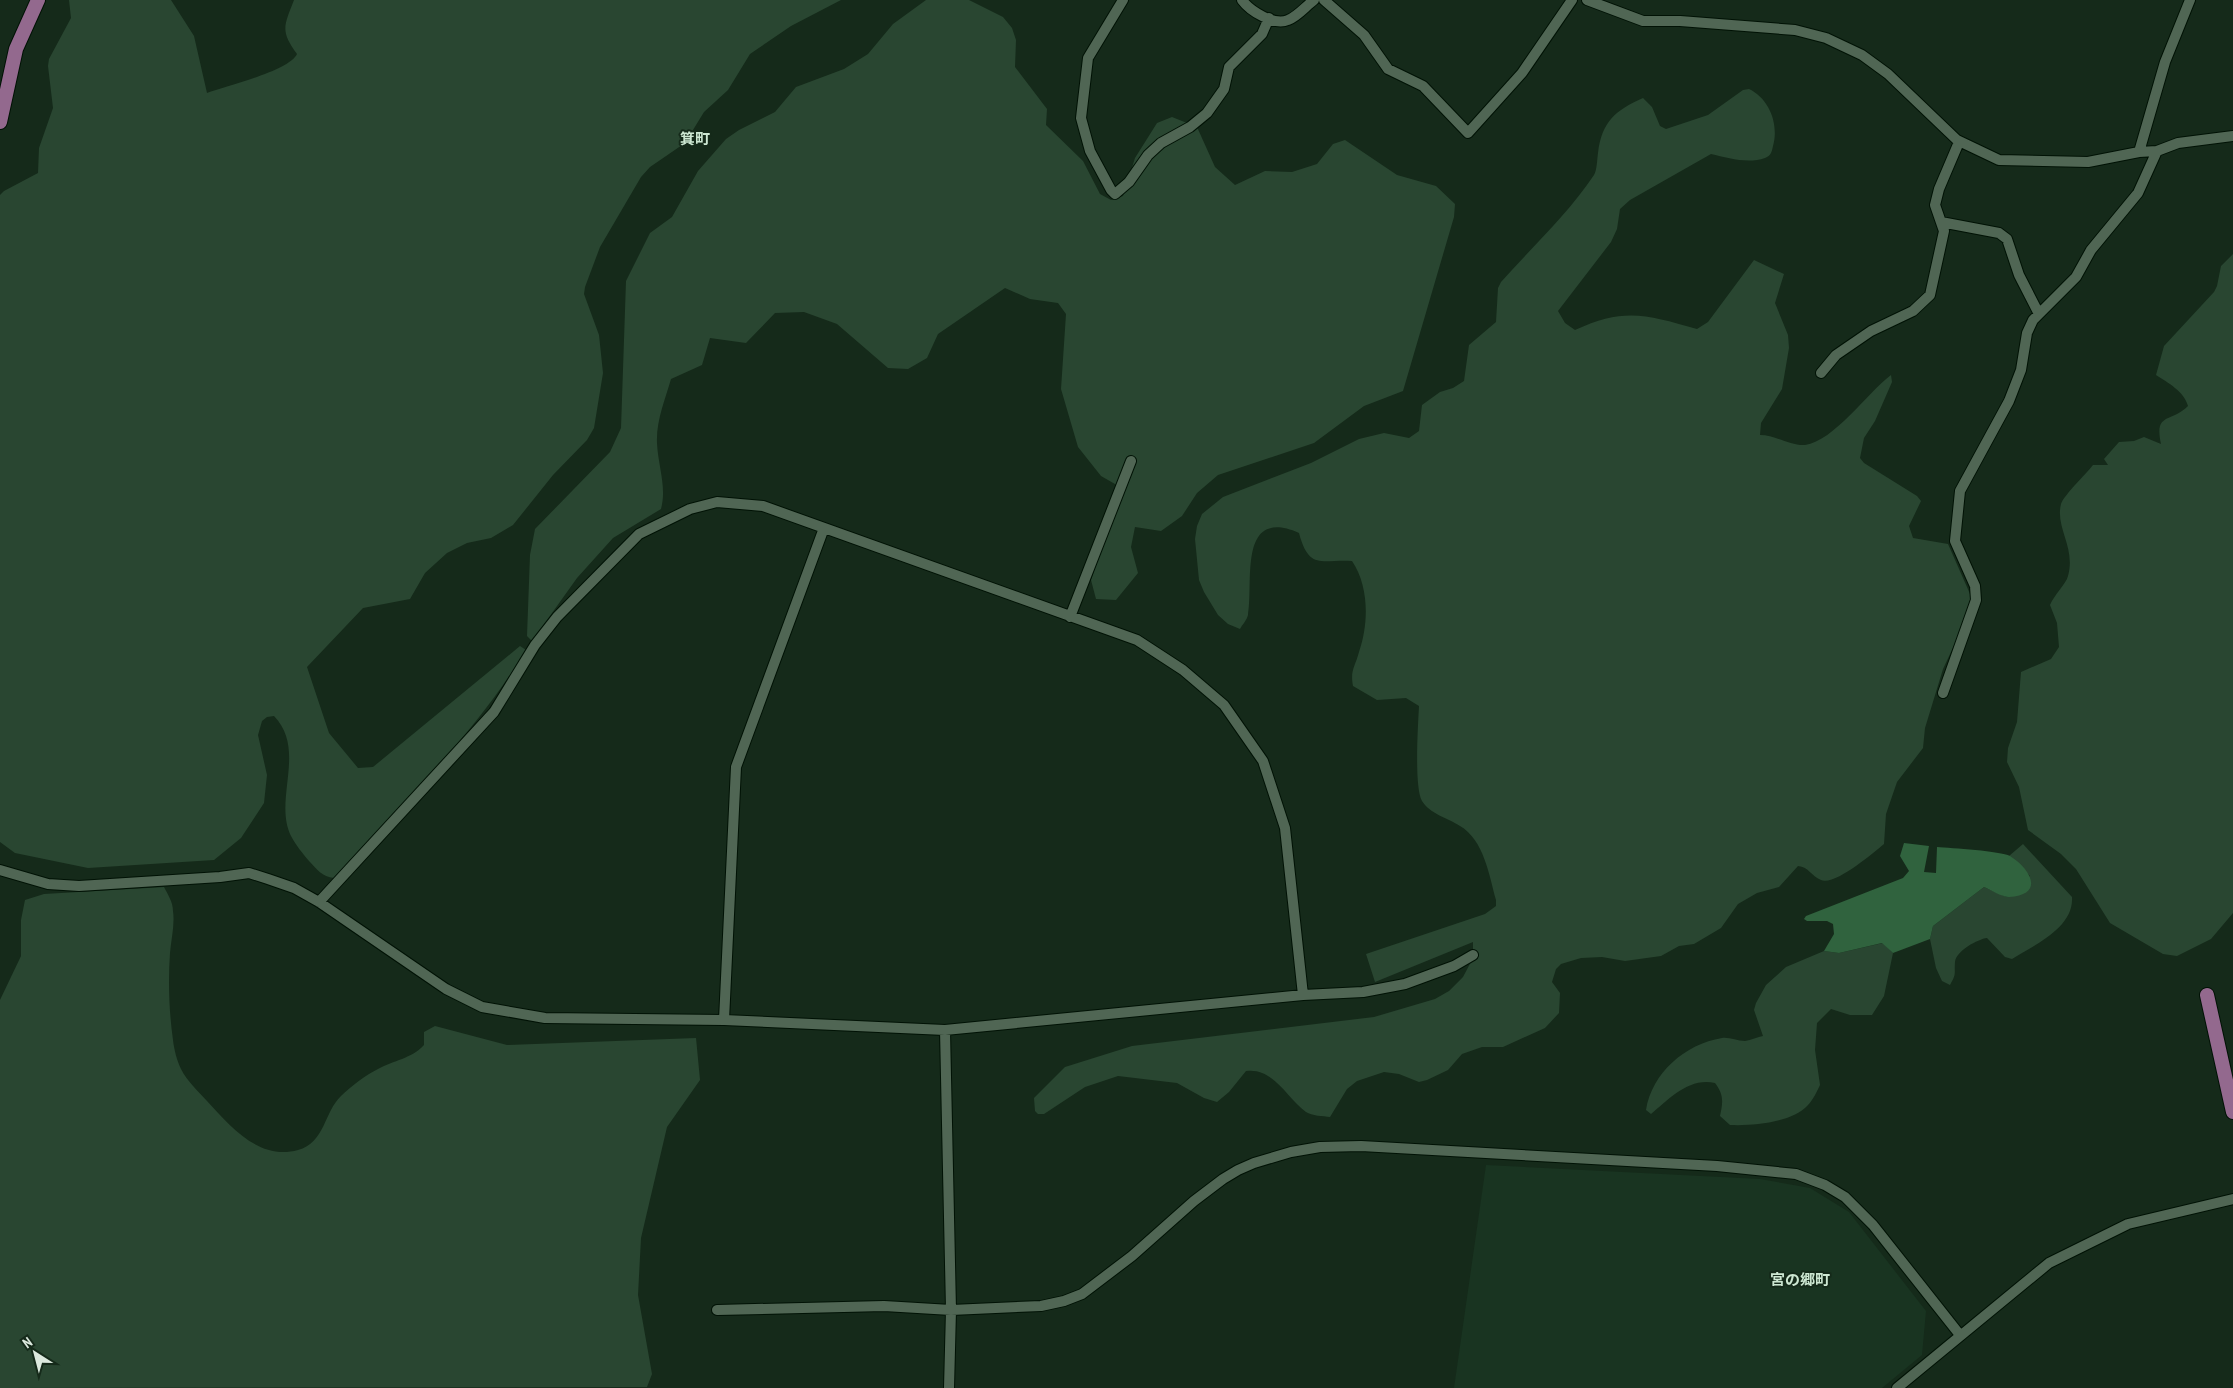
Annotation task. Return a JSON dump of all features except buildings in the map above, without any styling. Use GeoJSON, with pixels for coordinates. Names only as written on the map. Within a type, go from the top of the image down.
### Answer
{"type":"FeatureCollection","features":[{"type":"Feature","properties":{"kind":"main road"},"geometry":{"type":"LineString","coordinates":[[0,122],[16,49],[38,0]]}},
{"type":"Feature","properties":{"kind":"main road"},"geometry":{"type":"LineString","coordinates":[[2207,995],[2233,1112]]}},
{"type":"Feature","properties":{"kind":"street"},"geometry":{"type":"LineString","coordinates":[[1123,0],[1088,58],[1081,118],[1090,151],[1115,194],[1129,182],[1148,155],[1161,143],[1190,127],[1207,113],[1224,89],[1229,67],[1262,34],[1268,18]]}},
{"type":"Feature","properties":{"kind":"street"},"geometry":{"type":"LineString","coordinates":[[1242,0],[1252,10],[1268,18],[1288,21],[1314,0]]}},
{"type":"Feature","properties":{"kind":"street"},"geometry":{"type":"LineString","coordinates":[[1324,0],[1364,35],[1388,69],[1423,86],[1468,133],[1522,73],[1572,0]]}},
{"type":"Feature","properties":{"kind":"street"},"geometry":{"type":"LineString","coordinates":[[1586,0],[1643,21],[1680,21],[1795,30],[1826,38],[1862,55],[1888,74],[1960,142],[1999,160],[2088,162],[2139,152],[2157,151],[2178,143],[2233,136]]}},
{"type":"Feature","properties":{"kind":"street"},"geometry":{"type":"LineString","coordinates":[[2139,152],[2165,62],[2190,0]]}},
{"type":"Feature","properties":{"kind":"street"},"geometry":{"type":"LineString","coordinates":[[1821,373],[1836,355],[1871,331],[1914,311],[1930,295],[1944,231],[1935,205],[1938,189],[1960,142]]}},
{"type":"Feature","properties":{"kind":"street"},"geometry":{"type":"LineString","coordinates":[[1943,693],[1976,600],[1974,586],[1955,541],[1960,491],[2009,401],[2021,370],[2027,333],[2039,314],[2076,277],[2091,250],[2138,192],[2157,151]]}},
{"type":"Feature","properties":{"kind":"street"},"geometry":{"type":"LineString","coordinates":[[1941,222],[1999,233],[2007,239],[2019,275],[2039,314]]}},
{"type":"Feature","properties":{"kind":"street"},"geometry":{"type":"LineString","coordinates":[[1070,617],[1131,461]]}},
{"type":"Feature","properties":{"kind":"street"},"geometry":{"type":"LineString","coordinates":[[319,902],[494,712],[535,645],[556,617],[639,534],[690,509],[717,502],[764,506],[1137,640],[1183,670],[1224,704],[1263,761],[1286,828],[1302,995]]}},
{"type":"Feature","properties":{"kind":"street"},"geometry":{"type":"LineString","coordinates":[[724,1020],[736,767],[824,528]]}},
{"type":"Feature","properties":{"kind":"street"},"geometry":{"type":"LineString","coordinates":[[0,870],[48,884],[79,886],[220,877],[249,873],[294,888],[319,902],[446,989],[482,1007],[545,1018],[724,1020],[945,1030],[1302,995],[1363,992],[1405,984],[1454,966],[1473,955]]}},
{"type":"Feature","properties":{"kind":"street"},"geometry":{"type":"LineString","coordinates":[[945,1030],[951,1310],[949,1388]]}},
{"type":"Feature","properties":{"kind":"street"},"geometry":{"type":"LineString","coordinates":[[717,1310],[884,1306],[951,1310],[1042,1306],[1064,1301],[1082,1294],[1125,1261],[1194,1201],[1238,1170],[1291,1152],[1320,1147],[1361,1146],[1716,1166],[1796,1174],[1825,1185],[1845,1197],[1873,1225],[1960,1335]]}},
{"type":"Feature","properties":{"kind":"street"},"geometry":{"type":"LineString","coordinates":[[1897,1388],[2049,1263],[2128,1224],[2233,1199]]}},
{"type":"Feature","properties":{"kind":"shaded area"},"geometry":{"type":"Polygon","coordinates":[[[69,0],[171,0],[194,36],[207,93],[270,72],[292,60],[297,54],[288,40],[285,28],[294,0],[841,0],[791,26],[750,54],[728,90],[704,112],[685,143],[650,167],[641,177],[600,247],[584,294],[599,335],[603,373],[594,428],[587,440],[553,475],[513,525],[491,538],[467,543],[447,553],[425,573],[410,599],[363,608],[307,667],[329,733],[358,768],[373,767],[520,646],[526,650],[484,711],[460,740],[334,878],[326,876],[317,870],[291,836],[286,822],[285,807],[289,759],[288,744],[283,729],[274,716],[267,717],[262,721],[258,735],[267,775],[264,803],[241,838],[214,860],[88,868],[15,853],[0,842],[0,195],[38,173],[39,148],[53,108],[48,66],[49,59],[71,18],[69,0]]]}},
{"type":"Feature","properties":{"kind":"shaded area"},"geometry":{"type":"Polygon","coordinates":[[[926,0],[969,0],[1003,17],[1012,28],[1016,40],[1015,67],[1047,109],[1046,125],[1083,161],[1100,194],[1111,200],[1123,196],[1135,158],[1157,123],[1172,117],[1197,127],[1215,167],[1235,185],[1265,171],[1292,172],[1317,164],[1333,144],[1345,140],[1397,175],[1436,186],[1455,204],[1454,217],[1403,391],[1364,406],[1314,443],[1218,475],[1197,493],[1182,516],[1161,531],[1135,527],[1131,547],[1138,573],[1116,600],[1096,599],[1091,580],[1122,488],[1101,476],[1078,447],[1061,389],[1066,314],[1058,303],[1030,299],[1005,288],[938,334],[927,358],[908,369],[888,368],[837,324],[804,312],[775,313],[746,343],[710,338],[702,365],[671,379],[661,411],[657,435],[663,485],[661,509],[613,538],[577,578],[532,641],[527,636],[530,555],[535,529],[610,452],[621,428],[626,281],[650,233],[672,217],[698,171],[726,139],[739,130],[775,112],[796,87],[844,69],[868,54],[893,24],[926,0]]]}},
{"type":"Feature","properties":{"kind":"shaded area"},"geometry":{"type":"Polygon","coordinates":[[[1749,89],[1762,99],[1774,121],[1775,138],[1770,155],[1758,160],[1745,160],[1711,154],[1630,200],[1620,209],[1617,229],[1611,242],[1558,311],[1565,323],[1575,330],[1608,318],[1622,316],[1650,317],[1697,329],[1708,322],[1754,260],[1784,274],[1775,303],[1788,335],[1789,348],[1782,389],[1761,423],[1760,435],[1800,445],[1816,442],[1839,426],[1891,375],[1892,382],[1875,421],[1864,438],[1860,458],[1864,463],[1917,496],[1921,501],[1909,526],[1913,538],[1948,544],[1974,603],[1943,669],[1925,728],[1923,748],[1897,782],[1886,814],[1884,844],[1854,868],[1827,881],[1821,880],[1805,868],[1798,866],[1779,887],[1757,893],[1738,904],[1721,928],[1694,944],[1679,946],[1661,956],[1625,961],[1602,957],[1581,958],[1561,964],[1556,969],[1552,982],[1560,993],[1559,1013],[1545,1028],[1503,1047],[1482,1047],[1462,1054],[1448,1070],[1427,1080],[1419,1082],[1399,1074],[1384,1072],[1357,1081],[1347,1089],[1330,1117],[1306,1112],[1272,1079],[1256,1071],[1246,1071],[1229,1092],[1217,1102],[1204,1098],[1177,1083],[1118,1076],[1085,1087],[1044,1114],[1038,1114],[1035,1111],[1034,1098],[1065,1067],[1132,1046],[1374,1017],[1435,999],[1449,991],[1463,977],[1473,958],[1473,942],[1375,982],[1366,954],[1485,914],[1496,906],[1496,900],[1488,869],[1475,840],[1460,826],[1434,813],[1422,801],[1417,770],[1419,706],[1406,698],[1377,700],[1353,686],[1353,672],[1365,629],[1366,617],[1364,593],[1358,571],[1352,561],[1325,561],[1312,558],[1307,553],[1299,533],[1279,527],[1266,530],[1257,539],[1252,552],[1248,615],[1240,629],[1228,624],[1218,615],[1204,592],[1199,580],[1195,539],[1197,526],[1202,514],[1223,497],[1311,463],[1359,439],[1384,433],[1409,438],[1419,431],[1422,405],[1440,392],[1453,388],[1464,381],[1469,345],[1496,322],[1498,288],[1501,282],[1561,217],[1594,175],[1600,142],[1612,118],[1625,107],[1643,98],[1652,107],[1660,126],[1666,129],[1708,115],[1743,90],[1749,89]]]}},
{"type":"Feature","properties":{"kind":"shaded area"},"geometry":{"type":"Polygon","coordinates":[[[2233,254],[2233,913],[2211,939],[2177,956],[2163,954],[2110,923],[2076,869],[2061,854],[2028,830],[2019,787],[2007,762],[2008,748],[2017,722],[2021,672],[2051,659],[2059,647],[2057,623],[2050,605],[2067,579],[2070,566],[2068,547],[2061,521],[2061,504],[2093,465],[2108,465],[2104,459],[2119,442],[2134,441],[2144,437],[2161,444],[2159,434],[2162,422],[2188,406],[2179,392],[2156,375],[2164,346],[2214,292],[2221,266],[2233,254]]]}},
{"type":"Feature","properties":{"kind":"shaded area"},"geometry":{"type":"Polygon","coordinates":[[[1904,843],[1929,846],[1924,872],[1936,873],[1937,847],[2005,854],[2024,868],[2031,881],[2031,887],[2027,892],[2020,895],[2006,897],[1984,887],[1933,926],[1930,939],[1893,953],[1882,943],[1839,953],[1824,951],[1834,934],[1833,924],[1827,921],[1807,921],[1804,919],[1806,916],[1903,878],[1909,871],[1900,856],[1904,843]]]}},
{"type":"Feature","properties":{"kind":"shaded area"},"geometry":{"type":"Polygon","coordinates":[[[2023,844],[2072,897],[2071,908],[2067,918],[2051,934],[2012,959],[2005,957],[1987,938],[1973,943],[1956,958],[1954,976],[1950,985],[1942,981],[1936,968],[1930,939],[1933,926],[1984,887],[2007,897],[2030,876],[2009,856],[2023,844]]]}},
{"type":"Feature","properties":{"kind":"shaded area"},"geometry":{"type":"Polygon","coordinates":[[[164,887],[173,908],[174,922],[169,964],[169,996],[173,1044],[180,1066],[193,1086],[225,1121],[246,1139],[258,1146],[271,1150],[284,1152],[298,1150],[314,1141],[335,1103],[345,1092],[373,1071],[419,1050],[424,1045],[424,1032],[435,1026],[507,1045],[696,1038],[700,1080],[667,1127],[641,1238],[638,1295],[652,1374],[647,1387],[0,1388],[0,1000],[21,956],[21,920],[25,900],[44,894],[164,887]]]}},
{"type":"Feature","properties":{"kind":"shaded area"},"geometry":{"type":"Polygon","coordinates":[[[1883,943],[1893,953],[1884,996],[1872,1015],[1850,1015],[1831,1009],[1817,1023],[1815,1050],[1820,1085],[1812,1101],[1801,1111],[1782,1120],[1749,1125],[1730,1125],[1720,1116],[1722,1099],[1718,1087],[1715,1083],[1706,1082],[1688,1086],[1672,1096],[1651,1114],[1646,1110],[1655,1084],[1672,1062],[1683,1054],[1708,1041],[1727,1038],[1745,1041],[1763,1036],[1754,1010],[1756,1003],[1766,985],[1786,967],[1824,951],[1839,953],[1883,943]]]}},
{"type":"Feature","properties":{"kind":"shaded area"},"geometry":{"type":"Polygon","coordinates":[[[1486,1165],[1760,1179],[1810,1188],[1849,1212],[1926,1311],[1922,1355],[1882,1388],[1454,1388],[1486,1165]]]}},
{"type":"Feature","properties":{"kind":"district","name":"箕町"},"geometry":{"type":"Point","coordinates":[695,138]}},
{"type":"Feature","properties":{"kind":"district","name":"宮の郷町"},"geometry":{"type":"Point","coordinates":[1800,1279]}}]}
